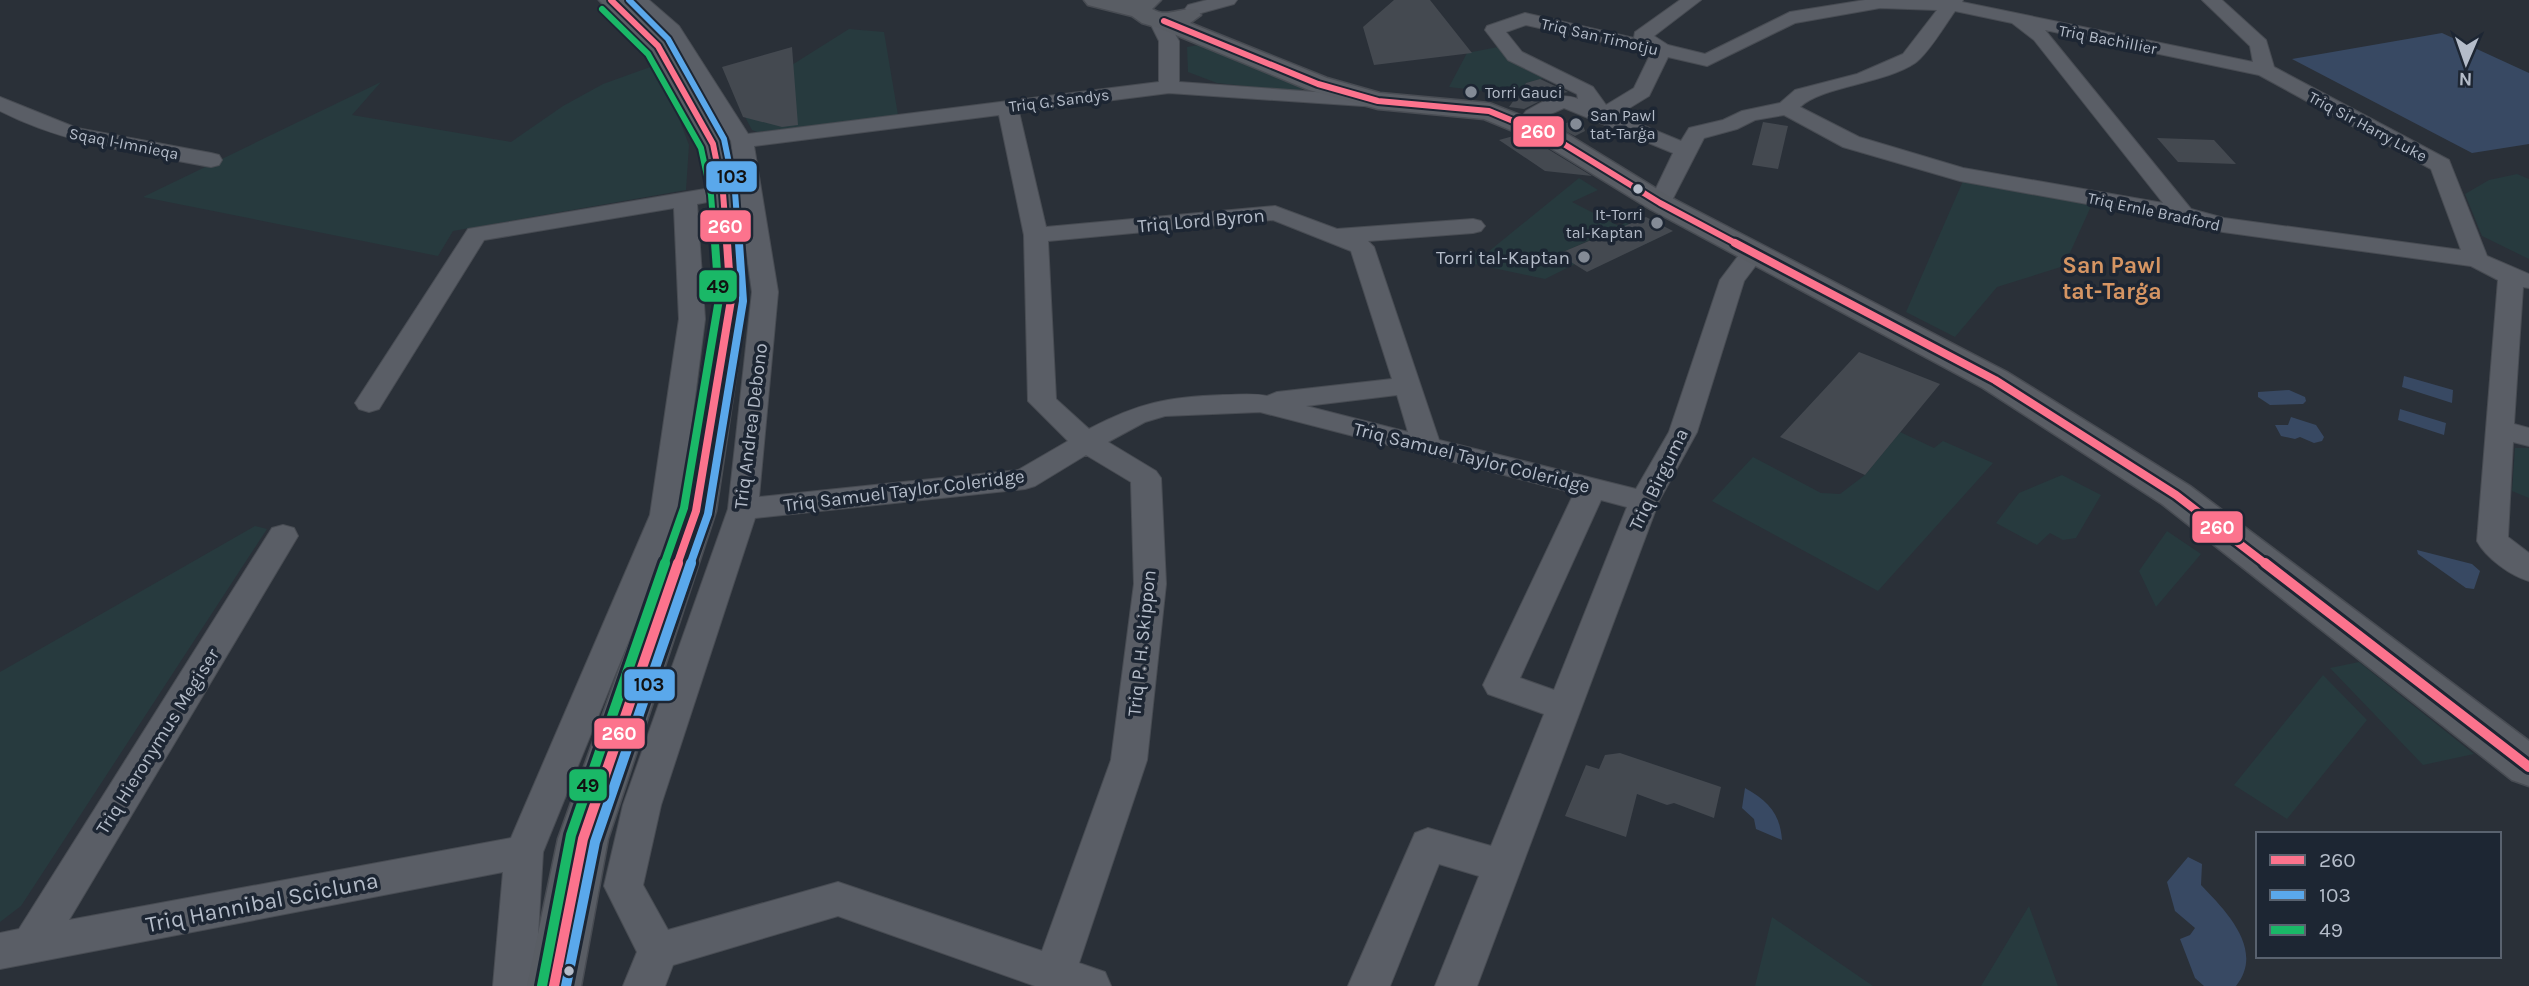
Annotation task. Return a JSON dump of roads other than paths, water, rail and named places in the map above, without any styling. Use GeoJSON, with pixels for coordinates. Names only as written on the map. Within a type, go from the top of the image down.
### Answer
{"type":"FeatureCollection","features":[{"type":"Feature","properties":{"kind":"main road","name":"Triq Andrea Debono"},"geometry":{"type":"LineString","coordinates":[[554,986],[583,839],[696,511],[731,300],[704,197],[713,144],[658,46],[611,0]]}},
{"type":"Feature","properties":{"kind":"main road"},"geometry":{"type":"LineString","coordinates":[[1096,0],[1152,12],[1189,8],[1220,46]]}},
{"type":"Feature","properties":{"kind":"main road"},"geometry":{"type":"LineString","coordinates":[[1111,0],[1152,12],[1220,46],[1318,84],[1378,101],[1489,111],[1554,138],[1660,203],[1995,380],[2176,495],[2529,767]]}},
{"type":"Feature","properties":{"kind":"street","name":"Triq Andrea Debono"},"geometry":{"type":"LineString","coordinates":[[638,0],[672,30],[742,141],[765,292],[743,509],[642,805],[623,886],[651,969]]}},
{"type":"Feature","properties":{"kind":"street"},"geometry":{"type":"LineString","coordinates":[[1189,8],[1228,0]]}},
{"type":"Feature","properties":{"kind":"street"},"geometry":{"type":"LineString","coordinates":[[1604,116],[1642,92],[1662,50],[1642,36],[1692,0]]}},
{"type":"Feature","properties":{"kind":"street"},"geometry":{"type":"LineString","coordinates":[[2211,0],[2259,44],[2265,70]]}},
{"type":"Feature","properties":{"kind":"street","name":"Triq Bachillier"},"geometry":{"type":"LineString","coordinates":[[1707,60],[1790,18],[1880,3],[1952,3],[2015,20],[2265,70]]}},
{"type":"Feature","properties":{"kind":"street"},"geometry":{"type":"LineString","coordinates":[[1660,203],[1685,150],[1697,133],[1730,125],[1749,115],[1787,108],[1802,94],[1864,78],[1910,58],[1952,3]]}},
{"type":"Feature","properties":{"kind":"street"},"geometry":{"type":"LineString","coordinates":[[1152,12],[1169,87]]}},
{"type":"Feature","properties":{"kind":"street","name":"Triq San Timotju"},"geometry":{"type":"LineString","coordinates":[[1604,116],[1588,98],[1586,91],[1515,57],[1494,30],[1525,19],[1707,60]]}},
{"type":"Feature","properties":{"kind":"street"},"geometry":{"type":"LineString","coordinates":[[2015,20],[2041,36],[2183,214]]}},
{"type":"Feature","properties":{"kind":"street"},"geometry":{"type":"LineString","coordinates":[[2041,36],[2070,31]]}},
{"type":"Feature","properties":{"kind":"street"},"geometry":{"type":"LineString","coordinates":[[2216,60],[2244,57],[2259,44]]}},
{"type":"Feature","properties":{"kind":"street","name":"Triq Sir Harry Luke"},"geometry":{"type":"LineString","coordinates":[[2265,70],[2441,165],[2477,260]]}},
{"type":"Feature","properties":{"kind":"street","name":"Triq G. Sandys"},"geometry":{"type":"LineString","coordinates":[[742,141],[1169,87],[1378,101]]}},
{"type":"Feature","properties":{"kind":"street"},"geometry":{"type":"LineString","coordinates":[[1533,116],[1563,100],[1685,150]]}},
{"type":"Feature","properties":{"kind":"street","name":"Sqaq l-Imnieqa"},"geometry":{"type":"LineString","coordinates":[[0,103],[36,121],[72,134],[211,160]]}},
{"type":"Feature","properties":{"kind":"street","name":"Triq P. H. Skippon"},"geometry":{"type":"LineString","coordinates":[[1007,106],[1036,235],[1042,401],[1086,442],[1146,478],[1150,584],[1129,760],[1072,979]]}},
{"type":"Feature","properties":{"kind":"street","name":"Triq Ernle Bradford"},"geometry":{"type":"LineString","coordinates":[[1787,108],[1851,142],[1960,174],[2183,214],[2223,225],[2477,260],[2520,279]]}},
{"type":"Feature","properties":{"kind":"street"},"geometry":{"type":"LineString","coordinates":[[369,403],[476,234],[704,197]]}},
{"type":"Feature","properties":{"kind":"street","name":"Triq Andrea Debono"},"geometry":{"type":"LineString","coordinates":[[514,986],[524,852],[665,515],[692,319],[704,197]]}},
{"type":"Feature","properties":{"kind":"street","name":"Triq Lord Byron"},"geometry":{"type":"LineString","coordinates":[[1036,235],[1275,214],[1362,247],[1427,445]]}},
{"type":"Feature","properties":{"kind":"street"},"geometry":{"type":"LineString","coordinates":[[1334,236],[1473,226]]}},
{"type":"Feature","properties":{"kind":"street","name":"Triq Birguma"},"geometry":{"type":"LineString","coordinates":[[1456,986],[1644,501],[1683,432],[1732,280],[1754,252]]}},
{"type":"Feature","properties":{"kind":"street"},"geometry":{"type":"LineString","coordinates":[[2520,279],[2514,433],[2491,541],[2529,570]]}},
{"type":"Feature","properties":{"kind":"street","name":"Triq Samuel Taylor Coleridge"},"geometry":{"type":"LineString","coordinates":[[743,509],[1025,479],[1135,416],[1164,408],[1260,403],[1406,386]]}},
{"type":"Feature","properties":{"kind":"street","name":"Triq Samuel Taylor Coleridge"},"geometry":{"type":"LineString","coordinates":[[1260,403],[1644,501]]}},
{"type":"Feature","properties":{"kind":"street"},"geometry":{"type":"LineString","coordinates":[[1565,708],[1500,685],[1592,487]]}},
{"type":"Feature","properties":{"kind":"street","name":"Triq Hieronymus Megiser"},"geometry":{"type":"LineString","coordinates":[[15,948],[283,536]]}},
{"type":"Feature","properties":{"kind":"street"},"geometry":{"type":"LineString","coordinates":[[1369,986],[1428,844],[1502,866]]}},
{"type":"Feature","properties":{"kind":"street","name":"Triq Hannibal Scicluna"},"geometry":{"type":"LineString","coordinates":[[15,948],[524,852]]}},
{"type":"Feature","properties":{"kind":"street"},"geometry":{"type":"LineString","coordinates":[[651,969],[838,899],[1072,979]]}},
{"type":"Feature","properties":{"kind":"water"},"geometry":{"type":"Polygon","coordinates":[[[2442,33],[2529,73],[2529,144],[2472,153],[2292,59],[2442,33]]]}},
{"type":"Feature","properties":{"kind":"water"},"geometry":{"type":"Polygon","coordinates":[[[2404,376],[2453,390],[2452,403],[2402,387],[2404,376]]]}},
{"type":"Feature","properties":{"kind":"water"},"geometry":{"type":"Polygon","coordinates":[[[2289,390],[2305,397],[2306,401],[2303,404],[2270,405],[2258,397],[2258,392],[2289,390]]]}},
{"type":"Feature","properties":{"kind":"water"},"geometry":{"type":"Polygon","coordinates":[[[2400,409],[2446,423],[2444,435],[2398,420],[2400,409]]]}},
{"type":"Feature","properties":{"kind":"water"},"geometry":{"type":"Polygon","coordinates":[[[2291,417],[2316,425],[2324,437],[2322,441],[2314,443],[2300,437],[2295,439],[2281,436],[2275,425],[2288,425],[2291,417]]]}},
{"type":"Feature","properties":{"kind":"water"},"geometry":{"type":"Polygon","coordinates":[[[2417,550],[2472,564],[2480,571],[2474,589],[2466,588],[2418,554],[2417,550]]]}},
{"type":"Feature","properties":{"kind":"water"},"geometry":{"type":"Polygon","coordinates":[[[1745,788],[1771,809],[1779,822],[1782,840],[1756,829],[1754,819],[1742,808],[1745,788]]]}},
{"type":"Feature","properties":{"kind":"water"},"geometry":{"type":"Polygon","coordinates":[[[2188,857],[2202,864],[2201,885],[2231,919],[2244,945],[2244,972],[2236,986],[2204,986],[2195,978],[2180,939],[2190,935],[2195,928],[2175,911],[2167,882],[2188,857]]]}},
{"type":"Feature","properties":{"kind":"place","name":"Torri Gauci"},"geometry":{"type":"Point","coordinates":[1471,92]}},
{"type":"Feature","properties":{"kind":"place","name":"San Pawl tat-Tarġa"},"geometry":{"type":"Point","coordinates":[1576,124]}},
{"type":"Feature","properties":{"kind":"place","name":"It-Torri tal-Kaptan"},"geometry":{"type":"Point","coordinates":[1657,223]}},
{"type":"Feature","properties":{"kind":"place","name":"Torri tal-Kaptan"},"geometry":{"type":"Point","coordinates":[1584,257]}},
{"type":"Feature","properties":{"kind":"district","name":"San Pawl tat-Tarġa"},"geometry":{"type":"Point","coordinates":[2112,278]}}]}
